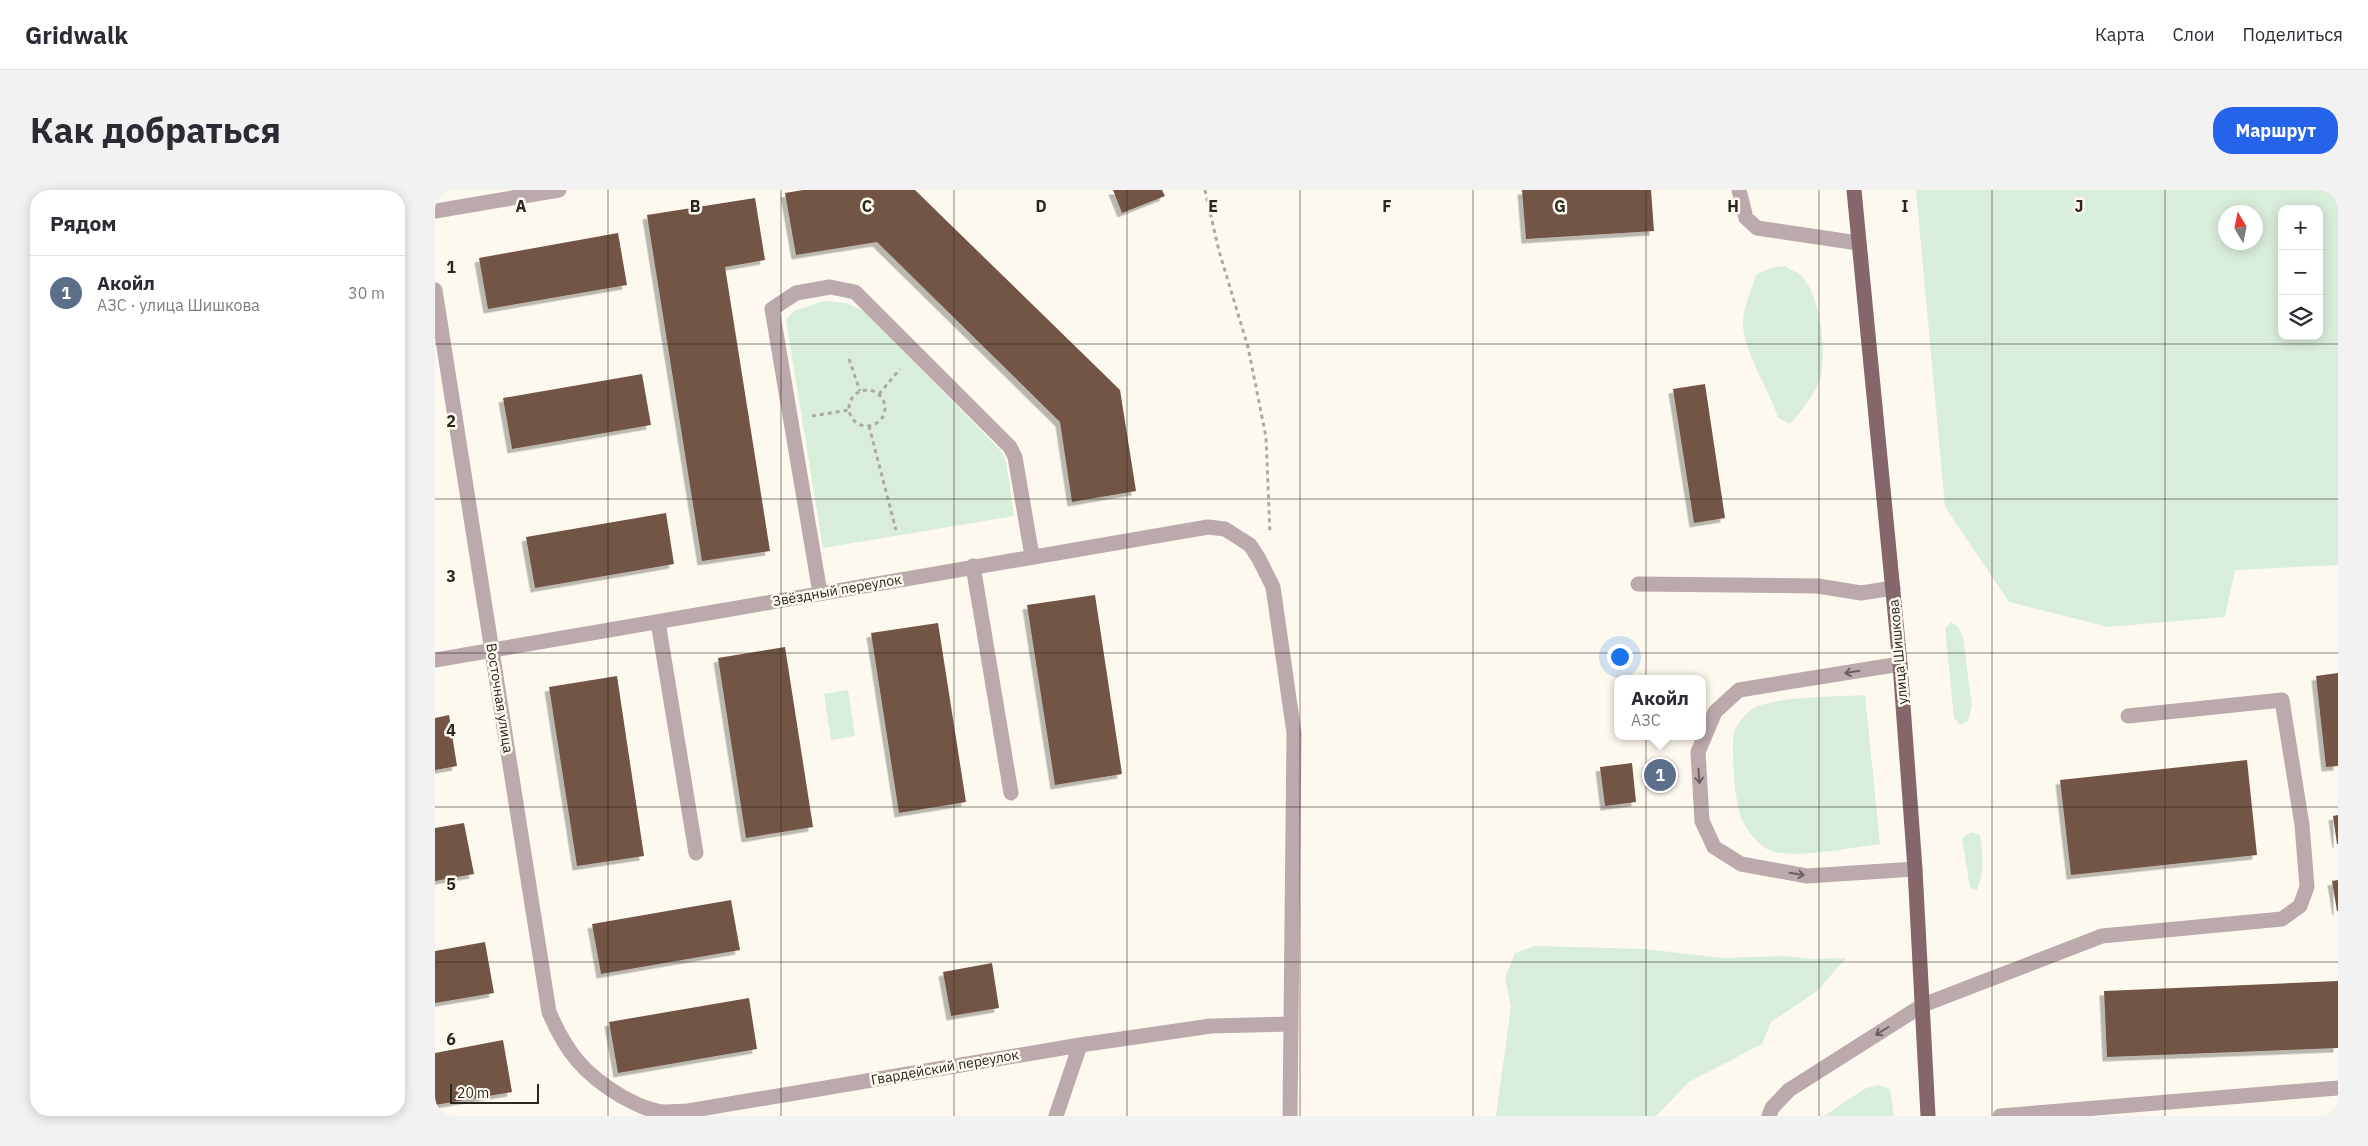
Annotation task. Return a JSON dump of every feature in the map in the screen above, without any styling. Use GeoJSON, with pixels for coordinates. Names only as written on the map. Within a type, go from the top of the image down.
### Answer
{"type":"FeatureCollection","features":[{"type":"Feature","properties":{"kind":"main road","name":"улица Шишкова"},"geometry":{"type":"LineString","coordinates":[[1854,190],[1900,664],[1915,869],[1928,1116]]}},
{"type":"Feature","properties":{"kind":"street"},"geometry":{"type":"LineString","coordinates":[[435,211],[559,190]]}},
{"type":"Feature","properties":{"kind":"street"},"geometry":{"type":"LineString","coordinates":[[1739,190],[1746,218],[1757,228],[1858,243]]}},
{"type":"Feature","properties":{"kind":"street"},"geometry":{"type":"LineString","coordinates":[[820,592],[772,309],[796,293],[830,287],[855,292],[1009,447],[1015,458],[1032,556]]}},
{"type":"Feature","properties":{"kind":"street","name":"Восточная улица"},"geometry":{"type":"LineString","coordinates":[[435,290],[549,1012],[559,1035],[571,1054],[587,1072],[605,1086]]}},
{"type":"Feature","properties":{"kind":"street","name":"Звёздный переулок"},"geometry":{"type":"LineString","coordinates":[[435,660],[1032,556],[1208,527],[1225,529],[1250,545],[1273,587],[1294,733],[1291,1024]]}},
{"type":"Feature","properties":{"kind":"street"},"geometry":{"type":"LineString","coordinates":[[973,566],[1011,793]]}},
{"type":"Feature","properties":{"kind":"street"},"geometry":{"type":"LineString","coordinates":[[1638,584],[1819,586],[1861,593],[1893,588]]}},
{"type":"Feature","properties":{"kind":"street"},"geometry":{"type":"LineString","coordinates":[[658,622],[696,853]]}},
{"type":"Feature","properties":{"kind":"street"},"geometry":{"type":"LineString","coordinates":[[1706,733],[1715,712],[1739,690],[1900,664]]}},
{"type":"Feature","properties":{"kind":"street"},"geometry":{"type":"LineString","coordinates":[[1769,1116],[1772,1108],[1789,1090],[1923,1005],[2102,936],[2282,919],[2300,906],[2307,887],[2302,824],[2282,700],[2128,716]]}},
{"type":"Feature","properties":{"kind":"street"},"geometry":{"type":"LineString","coordinates":[[1703,740],[1698,752],[1702,820],[1714,847],[1741,864],[1807,876],[1915,869]]}},
{"type":"Feature","properties":{"kind":"street"},"geometry":{"type":"LineString","coordinates":[[1290,1116],[1291,1024]]}},
{"type":"Feature","properties":{"kind":"street","name":"Гвардейский переулок"},"geometry":{"type":"LineString","coordinates":[[605,1086],[639,1106],[663,1112],[688,1111],[1080,1044],[1211,1026],[1291,1024]]}},
{"type":"Feature","properties":{"kind":"street"},"geometry":{"type":"LineString","coordinates":[[1057,1116],[1080,1044]]}},
{"type":"Feature","properties":{"kind":"street"},"geometry":{"type":"LineString","coordinates":[[2000,1116],[2338,1088]]}},
{"type":"Feature","properties":{"kind":"path"},"geometry":{"type":"LineString","coordinates":[[1205,190],[1219,251],[1248,347],[1266,437],[1271,537]]}},
{"type":"Feature","properties":{"kind":"path"},"geometry":{"type":"LineString","coordinates":[[879,394],[915,352]]}},
{"type":"Feature","properties":{"kind":"path"},"geometry":{"type":"LineString","coordinates":[[849,359],[861,390]]}},
{"type":"Feature","properties":{"kind":"path"},"geometry":{"type":"LineString","coordinates":[[861,390],[870,390],[879,394],[884,402],[884,413],[878,422],[869,426],[853,420],[849,410],[851,398],[861,390]]}},
{"type":"Feature","properties":{"kind":"path"},"geometry":{"type":"LineString","coordinates":[[791,419],[849,410]]}},
{"type":"Feature","properties":{"kind":"path"},"geometry":{"type":"LineString","coordinates":[[869,426],[895,530]]}},
{"type":"Feature","properties":{"kind":"green space"},"geometry":{"type":"Polygon","coordinates":[[[1916,190],[2338,190],[2338,565],[2235,570],[2225,617],[2108,627],[2009,602],[1945,507],[1916,190]]]}},
{"type":"Feature","properties":{"kind":"green space"},"geometry":{"type":"Polygon","coordinates":[[[1785,266],[1804,279],[1815,299],[1821,325],[1823,352],[1821,375],[1816,388],[1804,408],[1790,424],[1778,418],[1747,345],[1743,323],[1746,305],[1756,275],[1770,268],[1785,266]]]}},
{"type":"Feature","properties":{"kind":"green space"},"geometry":{"type":"Polygon","coordinates":[[[824,301],[846,303],[864,311],[1001,451],[1006,461],[1014,516],[823,548],[786,320],[794,311],[824,301]]]}},
{"type":"Feature","properties":{"kind":"green space"},"geometry":{"type":"Polygon","coordinates":[[[1951,622],[1958,627],[1963,637],[1972,705],[1968,721],[1960,725],[1954,718],[1945,628],[1951,622]]]}},
{"type":"Feature","properties":{"kind":"green space"},"geometry":{"type":"Polygon","coordinates":[[[848,690],[855,736],[831,740],[824,694],[848,690]]]}},
{"type":"Feature","properties":{"kind":"green space"},"geometry":{"type":"Polygon","coordinates":[[[1865,695],[1880,844],[1790,854],[1767,849],[1750,833],[1740,813],[1734,778],[1733,752],[1734,733],[1739,722],[1752,709],[1766,703],[1794,699],[1865,695]]]}},
{"type":"Feature","properties":{"kind":"green space"},"geometry":{"type":"Polygon","coordinates":[[[1971,832],[1980,835],[1982,849],[1983,863],[1977,890],[1970,888],[1962,838],[1971,832]]]}},
{"type":"Feature","properties":{"kind":"green space"},"geometry":{"type":"Polygon","coordinates":[[[1535,946],[1645,949],[1722,958],[1785,956],[1812,959],[1846,958],[1817,991],[1771,1022],[1762,1044],[1689,1082],[1656,1116],[1496,1116],[1511,1006],[1505,978],[1515,953],[1535,946]]]}},
{"type":"Feature","properties":{"kind":"green space"},"geometry":{"type":"Polygon","coordinates":[[[1878,1085],[1890,1089],[1894,1116],[1824,1116],[1864,1089],[1878,1085]]]}},
{"type":"Feature","properties":{"kind":"building"},"geometry":{"type":"Polygon","coordinates":[[[803,190],[915,190],[1120,390],[1136,491],[1072,502],[1060,422],[877,242],[796,255],[785,193],[803,190]]]}},
{"type":"Feature","properties":{"kind":"building"},"geometry":{"type":"Polygon","coordinates":[[[1113,190],[1162,190],[1165,196],[1122,213],[1113,190]]]}},
{"type":"Feature","properties":{"kind":"building"},"geometry":{"type":"Polygon","coordinates":[[[1522,190],[1651,190],[1654,231],[1526,239],[1522,190]]]}},
{"type":"Feature","properties":{"kind":"building"},"geometry":{"type":"Polygon","coordinates":[[[755,198],[765,260],[725,267],[770,551],[702,561],[647,215],[755,198]]]}},
{"type":"Feature","properties":{"kind":"building"},"geometry":{"type":"Polygon","coordinates":[[[618,233],[627,285],[488,309],[479,258],[618,233]]]}},
{"type":"Feature","properties":{"kind":"building"},"geometry":{"type":"Polygon","coordinates":[[[642,374],[651,425],[512,449],[503,398],[642,374]]]}},
{"type":"Feature","properties":{"kind":"building"},"geometry":{"type":"Polygon","coordinates":[[[1705,384],[1725,518],[1694,523],[1673,389],[1705,384]]]}},
{"type":"Feature","properties":{"kind":"building"},"geometry":{"type":"Polygon","coordinates":[[[666,513],[674,564],[535,588],[526,537],[666,513]]]}},
{"type":"Feature","properties":{"kind":"building"},"geometry":{"type":"Polygon","coordinates":[[[1095,595],[1122,774],[1055,785],[1027,605],[1095,595]]]}},
{"type":"Feature","properties":{"kind":"building"},"geometry":{"type":"Polygon","coordinates":[[[938,623],[966,802],[899,813],[871,633],[938,623]]]}},
{"type":"Feature","properties":{"kind":"building"},"geometry":{"type":"Polygon","coordinates":[[[785,647],[813,827],[746,838],[718,658],[785,647]]]}},
{"type":"Feature","properties":{"kind":"building"},"geometry":{"type":"Polygon","coordinates":[[[2338,673],[2338,766],[2326,767],[2316,676],[2338,673]]]}},
{"type":"Feature","properties":{"kind":"building"},"geometry":{"type":"Polygon","coordinates":[[[617,676],[644,856],[577,866],[549,687],[617,676]]]}},
{"type":"Feature","properties":{"kind":"building"},"geometry":{"type":"Polygon","coordinates":[[[449,715],[457,766],[435,770],[435,718],[449,715]]]}},
{"type":"Feature","properties":{"kind":"building"},"geometry":{"type":"Polygon","coordinates":[[[2247,760],[2257,855],[2071,875],[2060,780],[2247,760]]]}},
{"type":"Feature","properties":{"kind":"building"},"geometry":{"type":"Polygon","coordinates":[[[1632,763],[1636,802],[1605,806],[1600,767],[1632,763]]]}},
{"type":"Feature","properties":{"kind":"building"},"geometry":{"type":"Polygon","coordinates":[[[2338,815],[2338,844],[2337,844],[2333,816],[2338,815]]]}},
{"type":"Feature","properties":{"kind":"building"},"geometry":{"type":"Polygon","coordinates":[[[464,823],[474,874],[435,881],[435,828],[464,823]]]}},
{"type":"Feature","properties":{"kind":"building"},"geometry":{"type":"Polygon","coordinates":[[[2338,880],[2338,911],[2337,911],[2332,881],[2338,880]]]}},
{"type":"Feature","properties":{"kind":"building"},"geometry":{"type":"Polygon","coordinates":[[[731,900],[740,950],[601,974],[592,924],[731,900]]]}},
{"type":"Feature","properties":{"kind":"building"},"geometry":{"type":"Polygon","coordinates":[[[485,942],[494,993],[435,1003],[435,951],[485,942]]]}},
{"type":"Feature","properties":{"kind":"building"},"geometry":{"type":"Polygon","coordinates":[[[992,963],[999,1008],[951,1016],[943,972],[992,963]]]}},
{"type":"Feature","properties":{"kind":"building"},"geometry":{"type":"Polygon","coordinates":[[[2338,981],[2338,1048],[2107,1057],[2104,991],[2338,981]]]}},
{"type":"Feature","properties":{"kind":"building"},"geometry":{"type":"Polygon","coordinates":[[[749,998],[757,1049],[618,1073],[609,1022],[749,998]]]}},
{"type":"Feature","properties":{"kind":"building"},"geometry":{"type":"Polygon","coordinates":[[[503,1040],[512,1092],[435,1105],[435,1053],[503,1040]]]}},
{"type":"Feature","properties":{"kind":"place","name":"Акойл"},"geometry":{"type":"Point","coordinates":[1660,775]}}]}
